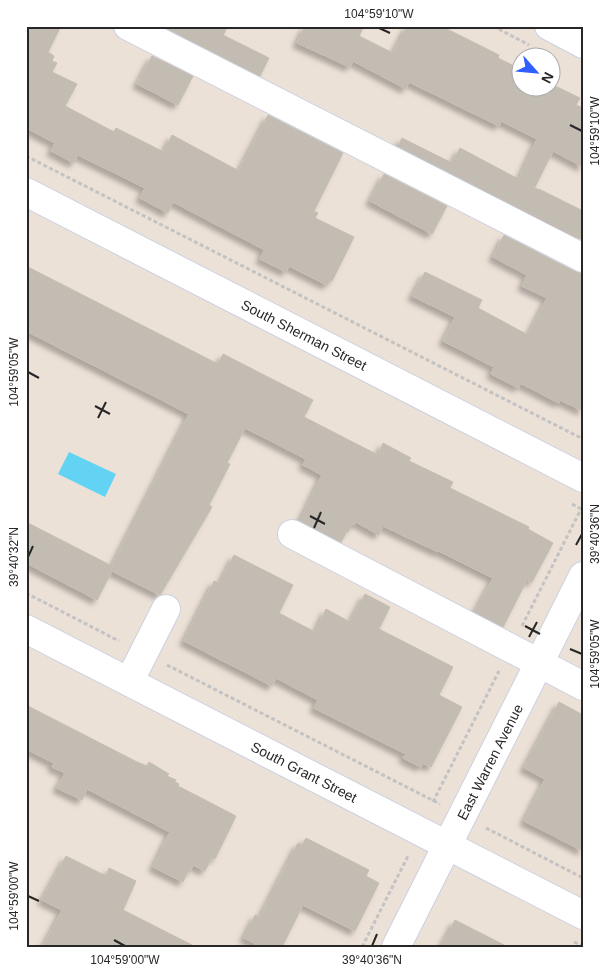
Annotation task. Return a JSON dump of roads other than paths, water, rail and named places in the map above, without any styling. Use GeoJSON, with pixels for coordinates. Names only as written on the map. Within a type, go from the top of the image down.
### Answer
{"type":"FeatureCollection","features":[{"type":"Feature","properties":{"kind":"street"},"geometry":{"type":"LineString","coordinates":[[128,26],[583,258]]}},
{"type":"Feature","properties":{"kind":"street"},"geometry":{"type":"LineString","coordinates":[[550,26],[583,44]]}},
{"type":"Feature","properties":{"kind":"street","name":"South Sherman Street"},"geometry":{"type":"LineString","coordinates":[[26,192],[583,478]]}},
{"type":"Feature","properties":{"kind":"street"},"geometry":{"type":"LineString","coordinates":[[292,534],[583,686]]}},
{"type":"Feature","properties":{"kind":"street","name":"East Warren Avenue"},"geometry":{"type":"LineString","coordinates":[[396,947],[583,576]]}},
{"type":"Feature","properties":{"kind":"street"},"geometry":{"type":"LineString","coordinates":[[129,682],[166,609]]}},
{"type":"Feature","properties":{"kind":"street","name":"South Grant Street"},"geometry":{"type":"LineString","coordinates":[[26,629],[583,915]]}},
{"type":"Feature","properties":{"kind":"water"},"geometry":{"type":"Polygon","coordinates":[[[69,452],[116,474],[105,497],[58,474],[69,452]]]}}]}
